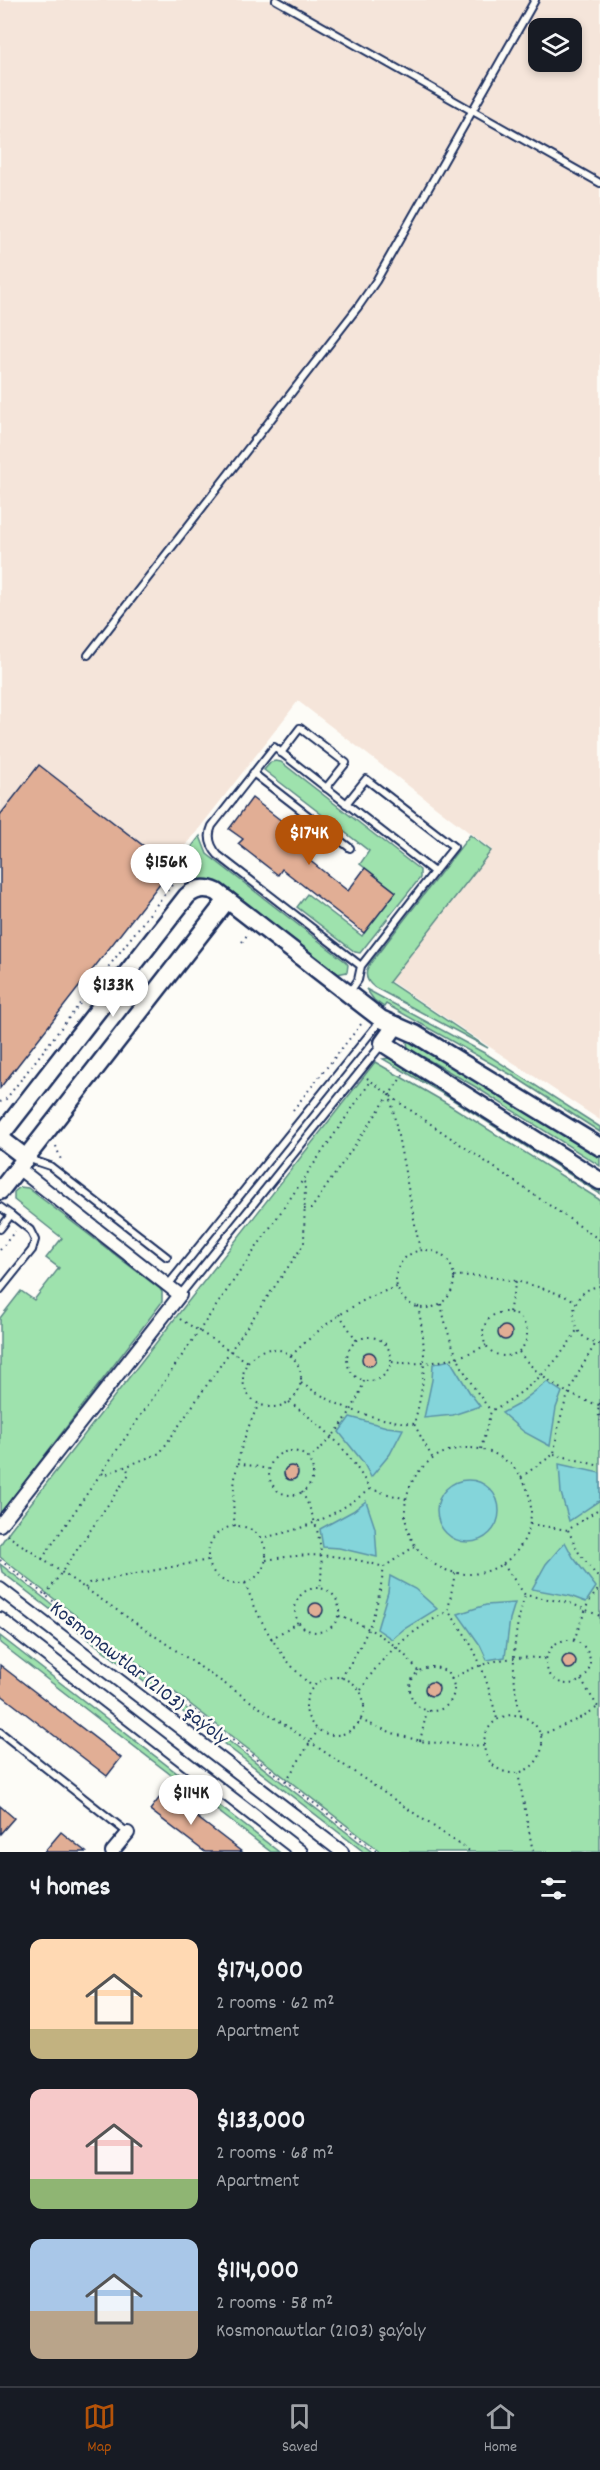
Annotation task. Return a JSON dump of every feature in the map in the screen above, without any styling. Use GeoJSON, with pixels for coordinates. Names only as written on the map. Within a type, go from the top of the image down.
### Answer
{"type":"FeatureCollection","features":[{"type":"Feature","properties":{"kind":"street"},"geometry":{"type":"LineString","coordinates":[[2,1529],[180,1295],[22,1163],[0,1137],[187,896],[196,890],[214,891],[348,994],[389,1022],[415,1034],[600,1147]]}},
{"type":"Feature","properties":{"kind":"street"},"geometry":{"type":"LineString","coordinates":[[0,1191],[227,900]]}},
{"type":"Feature","properties":{"kind":"street"},"geometry":{"type":"LineString","coordinates":[[389,1022],[383,1043],[600,1182]]}},
{"type":"Feature","properties":{"kind":"street","name":"Kosmonawtlar (2103) şaýoly"},"geometry":{"type":"LineString","coordinates":[[0,1589],[342,1852]]}},
{"type":"Feature","properties":{"kind":"street","name":"Kosmonawtlar (2103) şaýoly"},"geometry":{"type":"LineString","coordinates":[[0,1619],[301,1852]]}},
{"type":"Feature","properties":{"kind":"street"},"geometry":{"type":"LineString","coordinates":[[112,1852],[128,1833]]}},
{"type":"Feature","properties":{"kind":"lane"},"geometry":{"type":"LineString","coordinates":[[276,0],[600,183]]}},
{"type":"Feature","properties":{"kind":"lane"},"geometry":{"type":"LineString","coordinates":[[88,655],[376,281],[535,0]]}},
{"type":"Feature","properties":{"kind":"lane"},"geometry":{"type":"LineString","coordinates":[[281,753],[300,728],[346,763],[326,788]]}},
{"type":"Feature","properties":{"kind":"lane"},"geometry":{"type":"LineString","coordinates":[[361,966],[218,855],[211,846],[209,837],[212,826],[274,747],[434,872]]}},
{"type":"Feature","properties":{"kind":"lane"},"geometry":{"type":"LineString","coordinates":[[254,773],[350,848]]}},
{"type":"Feature","properties":{"kind":"lane"},"geometry":{"type":"LineString","coordinates":[[346,804],[366,779],[454,847],[361,966],[358,980],[348,994]]}},
{"type":"Feature","properties":{"kind":"lane"},"geometry":{"type":"LineString","coordinates":[[168,1285],[389,1022]]}},
{"type":"Feature","properties":{"kind":"lane"},"geometry":{"type":"LineString","coordinates":[[180,1295],[383,1043]]}},
{"type":"Feature","properties":{"kind":"lane"},"geometry":{"type":"LineString","coordinates":[[22,1163],[50,1166],[167,1257]]}},
{"type":"Feature","properties":{"kind":"lane"},"geometry":{"type":"LineString","coordinates":[[0,1207],[30,1230],[35,1240],[32,1250],[0,1290]]}},
{"type":"Feature","properties":{"kind":"lane"},"geometry":{"type":"LineString","coordinates":[[0,1229],[11,1215]]}},
{"type":"Feature","properties":{"kind":"lane"},"geometry":{"type":"LineString","coordinates":[[0,1732],[128,1833]]}},
{"type":"Feature","properties":{"kind":"path"},"geometry":{"type":"LineString","coordinates":[[0,1101],[6,1099],[178,878]]}},
{"type":"Feature","properties":{"kind":"path"},"geometry":{"type":"LineString","coordinates":[[243,940],[248,934]]}},
{"type":"Feature","properties":{"kind":"path"},"geometry":{"type":"LineString","coordinates":[[291,1114],[362,1022]]}},
{"type":"Feature","properties":{"kind":"path"},"geometry":{"type":"LineString","coordinates":[[362,1075],[600,1240]]}},
{"type":"Feature","properties":{"kind":"path"},"geometry":{"type":"LineString","coordinates":[[304,1209],[311,1209],[403,1075]]}},
{"type":"Feature","properties":{"kind":"path"},"geometry":{"type":"LineString","coordinates":[[42,1559],[371,1081]]}},
{"type":"Feature","properties":{"kind":"path"},"geometry":{"type":"LineString","coordinates":[[390,1094],[420,1250]]}},
{"type":"Feature","properties":{"kind":"path"},"geometry":{"type":"LineString","coordinates":[[102,1473],[104,1475],[160,1453],[304,1244],[305,1183],[302,1181]]}},
{"type":"Feature","properties":{"kind":"path"},"geometry":{"type":"LineString","coordinates":[[0,1250],[15,1230]]}},
{"type":"Feature","properties":{"kind":"path"},"geometry":{"type":"LineString","coordinates":[[420,1250],[432,1251],[443,1256],[451,1265],[454,1276],[453,1288],[440,1303],[431,1307],[408,1302],[397,1287],[400,1263],[409,1255],[420,1250]]}},
{"type":"Feature","properties":{"kind":"path"},"geometry":{"type":"LineString","coordinates":[[454,1276],[495,1277],[516,1281],[540,1286],[576,1301]]}},
{"type":"Feature","properties":{"kind":"path"},"geometry":{"type":"LineString","coordinates":[[510,1312],[516,1281]]}},
{"type":"Feature","properties":{"kind":"path"},"geometry":{"type":"LineString","coordinates":[[554,1455],[557,1428],[568,1392],[598,1343],[585,1339],[577,1330],[573,1312],[576,1301],[584,1292],[600,1286]]}},
{"type":"Feature","properties":{"kind":"path"},"geometry":{"type":"LineString","coordinates":[[291,1356],[321,1327],[339,1314],[360,1302],[397,1287]]}},
{"type":"Feature","properties":{"kind":"path"},"geometry":{"type":"LineString","coordinates":[[440,1303],[447,1333],[456,1357],[474,1390],[491,1411]]}},
{"type":"Feature","properties":{"kind":"path"},"geometry":{"type":"LineString","coordinates":[[418,1306],[424,1337],[425,1362],[421,1400],[414,1424],[433,1459]]}},
{"type":"Feature","properties":{"kind":"path"},"geometry":{"type":"LineString","coordinates":[[510,1312],[521,1318],[527,1329],[526,1341],[519,1352],[501,1356],[486,1345],[483,1332],[488,1321],[498,1313],[510,1312]]}},
{"type":"Feature","properties":{"kind":"path"},"geometry":{"type":"LineString","coordinates":[[339,1314],[357,1341]]}},
{"type":"Feature","properties":{"kind":"path"},"geometry":{"type":"LineString","coordinates":[[177,1317],[248,1362]]}},
{"type":"Feature","properties":{"kind":"path"},"geometry":{"type":"LineString","coordinates":[[481,1449],[491,1411],[513,1399],[542,1376],[560,1357],[577,1330]]}},
{"type":"Feature","properties":{"kind":"path"},"geometry":{"type":"LineString","coordinates":[[369,1337],[381,1340],[390,1350],[392,1362],[382,1377],[364,1381],[353,1374],[347,1363],[349,1350],[357,1341],[369,1337]]}},
{"type":"Feature","properties":{"kind":"path"},"geometry":{"type":"LineString","coordinates":[[392,1362],[413,1365],[469,1354],[486,1345]]}},
{"type":"Feature","properties":{"kind":"path"},"geometry":{"type":"LineString","coordinates":[[268,1350],[280,1350],[291,1356],[301,1371],[301,1383],[297,1394],[289,1402],[277,1407],[259,1404],[250,1396],[244,1385],[244,1373],[248,1362],[257,1354],[268,1350]]}},
{"type":"Feature","properties":{"kind":"path"},"geometry":{"type":"LineString","coordinates":[[519,1352],[542,1376],[580,1400],[599,1404],[600,1421]]}},
{"type":"Feature","properties":{"kind":"path"},"geometry":{"type":"LineString","coordinates":[[308,1459],[325,1446],[351,1411],[364,1381]]}},
{"type":"Feature","properties":{"kind":"path"},"geometry":{"type":"LineString","coordinates":[[301,1383],[351,1411],[387,1421],[414,1424]]}},
{"type":"Feature","properties":{"kind":"path"},"geometry":{"type":"LineString","coordinates":[[289,1402],[315,1419],[333,1436],[357,1466],[370,1489],[406,1498]]}},
{"type":"Feature","properties":{"kind":"path"},"geometry":{"type":"LineString","coordinates":[[235,1526],[233,1508],[238,1463],[244,1440],[259,1404]]}},
{"type":"Feature","properties":{"kind":"path"},"geometry":{"type":"LineString","coordinates":[[481,1449],[510,1464],[521,1476],[532,1508],[530,1524],[520,1546],[503,1564],[480,1573],[455,1573],[440,1568],[415,1546],[408,1531],[405,1515],[406,1498],[411,1483],[421,1469],[433,1459],[456,1450],[481,1449]]}},
{"type":"Feature","properties":{"kind":"path"},"geometry":{"type":"LineString","coordinates":[[286,1451],[298,1452],[308,1459],[312,1465],[313,1477],[302,1492],[290,1495],[278,1491],[270,1481],[269,1469],[275,1458],[286,1451]]}},
{"type":"Feature","properties":{"kind":"path"},"geometry":{"type":"LineString","coordinates":[[521,1476],[554,1455],[600,1466]]}},
{"type":"Feature","properties":{"kind":"path"},"geometry":{"type":"LineString","coordinates":[[238,1463],[269,1469]]}},
{"type":"Feature","properties":{"kind":"path"},"geometry":{"type":"LineString","coordinates":[[46,1595],[129,1474],[126,1466]]}},
{"type":"Feature","properties":{"kind":"path"},"geometry":{"type":"LineString","coordinates":[[260,1538],[291,1532],[315,1524],[349,1506],[370,1489]]}},
{"type":"Feature","properties":{"kind":"path"},"geometry":{"type":"LineString","coordinates":[[302,1492],[311,1509],[321,1554],[323,1567],[320,1588]]}},
{"type":"Feature","properties":{"kind":"path"},"geometry":{"type":"LineString","coordinates":[[530,1524],[568,1530],[600,1508]]}},
{"type":"Feature","properties":{"kind":"path"},"geometry":{"type":"LineString","coordinates":[[235,1526],[247,1528],[260,1538],[265,1551],[265,1560],[260,1573],[245,1583],[232,1584],[221,1580],[212,1572],[208,1560],[209,1548],[214,1538],[223,1530],[235,1526]]}},
{"type":"Feature","properties":{"kind":"path"},"geometry":{"type":"LineString","coordinates":[[2,1529],[42,1559],[471,1852]]}},
{"type":"Feature","properties":{"kind":"path"},"geometry":{"type":"LineString","coordinates":[[568,1530],[579,1553],[600,1580]]}},
{"type":"Feature","properties":{"kind":"path"},"geometry":{"type":"LineString","coordinates":[[340,1678],[358,1651],[369,1628],[380,1593],[384,1567],[415,1546]]}},
{"type":"Feature","properties":{"kind":"path"},"geometry":{"type":"LineString","coordinates":[[265,1560],[321,1554],[359,1559],[384,1567]]}},
{"type":"Feature","properties":{"kind":"path"},"geometry":{"type":"LineString","coordinates":[[0,1560],[377,1852]]}},
{"type":"Feature","properties":{"kind":"path"},"geometry":{"type":"LineString","coordinates":[[85,1588],[89,1583],[208,1560]]}},
{"type":"Feature","properties":{"kind":"path"},"geometry":{"type":"LineString","coordinates":[[503,1564],[525,1595],[550,1598],[586,1609],[600,1616]]}},
{"type":"Feature","properties":{"kind":"path"},"geometry":{"type":"LineString","coordinates":[[455,1573],[448,1611],[464,1632],[482,1665],[497,1720]]}},
{"type":"Feature","properties":{"kind":"path"},"geometry":{"type":"LineString","coordinates":[[245,1583],[259,1619],[271,1639],[292,1666],[313,1687]]}},
{"type":"Feature","properties":{"kind":"path"},"geometry":{"type":"LineString","coordinates":[[574,1641],[586,1609],[600,1587]]}},
{"type":"Feature","properties":{"kind":"path"},"geometry":{"type":"LineString","coordinates":[[320,1588],[326,1589],[335,1598],[338,1604],[338,1616],[331,1626],[320,1632],[307,1630],[298,1622],[294,1610],[298,1598],[307,1590],[320,1588]]}},
{"type":"Feature","properties":{"kind":"path"},"geometry":{"type":"LineString","coordinates":[[521,1716],[513,1683],[513,1658],[517,1620],[525,1595]]}},
{"type":"Feature","properties":{"kind":"path"},"geometry":{"type":"LineString","coordinates":[[360,1692],[378,1664],[395,1646],[426,1623],[448,1611]]}},
{"type":"Feature","properties":{"kind":"path"},"geometry":{"type":"LineString","coordinates":[[338,1616],[369,1628],[406,1654],[418,1671]]}},
{"type":"Feature","properties":{"kind":"path"},"geometry":{"type":"LineString","coordinates":[[271,1639],[298,1622]]}},
{"type":"Feature","properties":{"kind":"path"},"geometry":{"type":"LineString","coordinates":[[574,1641],[585,1647],[590,1658],[589,1671],[581,1680],[568,1684],[556,1681],[548,1671],[546,1659],[548,1653],[556,1643],[574,1641]]}},
{"type":"Feature","properties":{"kind":"path"},"geometry":{"type":"LineString","coordinates":[[451,1678],[482,1665],[513,1658],[525,1656],[546,1659]]}},
{"type":"Feature","properties":{"kind":"path"},"geometry":{"type":"LineString","coordinates":[[437,1667],[448,1673],[451,1678],[454,1691],[449,1702],[440,1710],[427,1711],[416,1705],[410,1694],[411,1681],[418,1671],[437,1667]]}},
{"type":"Feature","properties":{"kind":"path"},"geometry":{"type":"LineString","coordinates":[[340,1678],[352,1683],[360,1692],[364,1703],[360,1720],[352,1730],[329,1735],[318,1730],[310,1721],[306,1710],[307,1698],[313,1687],[323,1680],[340,1678]]}},
{"type":"Feature","properties":{"kind":"path"},"geometry":{"type":"LineString","coordinates":[[541,1735],[578,1719],[599,1706],[581,1680]]}},
{"type":"Feature","properties":{"kind":"path"},"geometry":{"type":"LineString","coordinates":[[420,1741],[427,1711]]}},
{"type":"Feature","properties":{"kind":"path"},"geometry":{"type":"LineString","coordinates":[[508,1716],[521,1716],[532,1722],[541,1735],[542,1749],[538,1760],[530,1768],[518,1773],[506,1772],[495,1767],[488,1758],[484,1746],[486,1734],[497,1720],[508,1716]]}},
{"type":"Feature","properties":{"kind":"path"},"geometry":{"type":"LineString","coordinates":[[360,1720],[420,1741],[443,1745],[484,1746]]}},
{"type":"Feature","properties":{"kind":"path"},"geometry":{"type":"LineString","coordinates":[[286,1781],[318,1730]]}},
{"type":"Feature","properties":{"kind":"path"},"geometry":{"type":"LineString","coordinates":[[518,1773],[533,1852]]}},
{"type":"Feature","properties":{"kind":"shaded area"},"geometry":{"type":"Polygon","coordinates":[[[0,0],[600,0],[600,1120],[390,981],[492,850],[298,701],[170,866],[172,868],[0,1088],[0,0]]]}},
{"type":"Feature","properties":{"kind":"green space"},"geometry":{"type":"Polygon","coordinates":[[[271,762],[281,762],[420,870],[420,878],[360,953],[355,952],[297,907],[307,894],[362,936],[396,892],[360,864],[369,851],[264,770],[271,762]]]}},
{"type":"Feature","properties":{"kind":"green space"},"geometry":{"type":"Polygon","coordinates":[[[470,835],[491,851],[389,982],[488,1048],[374,987],[366,974],[369,965],[470,835]]]}},
{"type":"Feature","properties":{"kind":"green space"},"geometry":{"type":"Polygon","coordinates":[[[200,836],[207,854],[346,962],[347,972],[337,974],[220,883],[201,880],[188,883],[173,871],[200,836]]]}},
{"type":"Feature","properties":{"kind":"green space"},"geometry":{"type":"Polygon","coordinates":[[[366,989],[488,1055],[600,1127],[600,1132],[515,1077],[386,1004],[384,1007],[374,1000],[366,989]]]}},
{"type":"Feature","properties":{"kind":"green space"},"geometry":{"type":"Polygon","coordinates":[[[412,1041],[524,1107],[600,1156],[600,1166],[474,1086],[408,1048],[407,1042],[412,1041]]]}},
{"type":"Feature","properties":{"kind":"green space"},"geometry":{"type":"Polygon","coordinates":[[[389,1058],[453,1094],[600,1188],[600,1194],[450,1098],[383,1059],[389,1058]]]}},
{"type":"Feature","properties":{"kind":"green space"},"geometry":{"type":"Polygon","coordinates":[[[375,1062],[448,1104],[600,1200],[600,1852],[381,1852],[0,1557],[0,1545],[10,1530],[375,1062]]]}},
{"type":"Feature","properties":{"kind":"green space"},"geometry":{"type":"Polygon","coordinates":[[[20,1187],[28,1188],[160,1289],[162,1302],[0,1514],[0,1318],[21,1291],[34,1300],[59,1268],[46,1258],[62,1238],[14,1200],[14,1192],[20,1187]]]}},
{"type":"Feature","properties":{"kind":"green space"},"geometry":{"type":"Polygon","coordinates":[[[0,1564],[372,1852],[364,1852],[2,1572],[0,1564]]]}},
{"type":"Feature","properties":{"kind":"green space"},"geometry":{"type":"Polygon","coordinates":[[[0,1636],[279,1852],[271,1852],[0,1643],[0,1636]]]}},
{"type":"Feature","properties":{"kind":"water"},"geometry":{"type":"Polygon","coordinates":[[[450,1360],[480,1406],[453,1415],[424,1418],[433,1364],[450,1360]]]}},
{"type":"Feature","properties":{"kind":"water"},"geometry":{"type":"Polygon","coordinates":[[[547,1382],[562,1392],[556,1408],[550,1446],[524,1432],[502,1413],[517,1405],[547,1382]]]}},
{"type":"Feature","properties":{"kind":"water"},"geometry":{"type":"Polygon","coordinates":[[[350,1417],[403,1429],[390,1454],[371,1477],[363,1462],[339,1432],[350,1417]]]}},
{"type":"Feature","properties":{"kind":"water"},"geometry":{"type":"Polygon","coordinates":[[[559,1464],[600,1473],[600,1500],[569,1521],[561,1493],[559,1464]]]}},
{"type":"Feature","properties":{"kind":"water"},"geometry":{"type":"Polygon","coordinates":[[[462,1480],[474,1480],[490,1489],[497,1499],[499,1511],[497,1523],[490,1533],[474,1542],[462,1542],[451,1537],[442,1528],[437,1517],[437,1505],[442,1494],[451,1485],[462,1480]]]}},
{"type":"Feature","properties":{"kind":"water"},"geometry":{"type":"Polygon","coordinates":[[[366,1501],[375,1528],[377,1557],[339,1548],[323,1547],[320,1529],[366,1501]]]}},
{"type":"Feature","properties":{"kind":"water"},"geometry":{"type":"Polygon","coordinates":[[[565,1542],[573,1557],[596,1587],[586,1602],[570,1596],[532,1589],[546,1564],[565,1542]]]}},
{"type":"Feature","properties":{"kind":"water"},"geometry":{"type":"Polygon","coordinates":[[[390,1576],[415,1589],[437,1609],[392,1639],[377,1629],[388,1592],[390,1576]]]}},
{"type":"Feature","properties":{"kind":"water"},"geometry":{"type":"Polygon","coordinates":[[[515,1603],[510,1619],[505,1657],[487,1660],[480,1645],[458,1614],[486,1605],[515,1603]]]}},
{"type":"Feature","properties":{"kind":"building"},"geometry":{"type":"Polygon","coordinates":[[[39,765],[172,868],[0,1088],[0,815],[39,765]]]}},
{"type":"Feature","properties":{"kind":"building"},"geometry":{"type":"Polygon","coordinates":[[[252,798],[318,849],[309,860],[348,891],[365,868],[396,892],[364,933],[282,869],[278,875],[238,844],[243,839],[229,829],[252,798]]]}},
{"type":"Feature","properties":{"kind":"building"},"geometry":{"type":"Polygon","coordinates":[[[505,1326],[510,1328],[512,1333],[510,1338],[505,1340],[500,1338],[498,1333],[500,1328],[505,1326]]]}},
{"type":"Feature","properties":{"kind":"building"},"geometry":{"type":"Polygon","coordinates":[[[369,1352],[374,1354],[376,1359],[374,1364],[369,1366],[364,1364],[362,1359],[364,1354],[369,1352]]]}},
{"type":"Feature","properties":{"kind":"building"},"geometry":{"type":"Polygon","coordinates":[[[291,1466],[296,1468],[298,1473],[296,1478],[291,1480],[286,1478],[284,1473],[286,1468],[291,1466]]]}},
{"type":"Feature","properties":{"kind":"building"},"geometry":{"type":"Polygon","coordinates":[[[316,1603],[321,1605],[323,1610],[321,1615],[316,1617],[311,1615],[309,1610],[311,1605],[316,1603]]]}},
{"type":"Feature","properties":{"kind":"building"},"geometry":{"type":"Polygon","coordinates":[[[569,1655],[574,1657],[576,1662],[574,1667],[569,1669],[564,1667],[562,1662],[564,1657],[569,1655]]]}},
{"type":"Feature","properties":{"kind":"building"},"geometry":{"type":"Polygon","coordinates":[[[0,1665],[121,1758],[107,1776],[0,1694],[0,1665]]]}},
{"type":"Feature","properties":{"kind":"building"},"geometry":{"type":"Polygon","coordinates":[[[432,1682],[437,1684],[439,1689],[437,1694],[432,1696],[427,1694],[425,1689],[427,1684],[432,1682]]]}},
{"type":"Feature","properties":{"kind":"building"},"geometry":{"type":"Polygon","coordinates":[[[164,1792],[242,1852],[205,1852],[150,1810],[164,1792]]]}},
{"type":"Feature","properties":{"kind":"building"},"geometry":{"type":"Polygon","coordinates":[[[0,1806],[14,1818],[0,1834],[0,1806]]]}},
{"type":"Feature","properties":{"kind":"building"},"geometry":{"type":"Polygon","coordinates":[[[61,1832],[86,1852],[44,1852],[61,1832]]]}}]}
